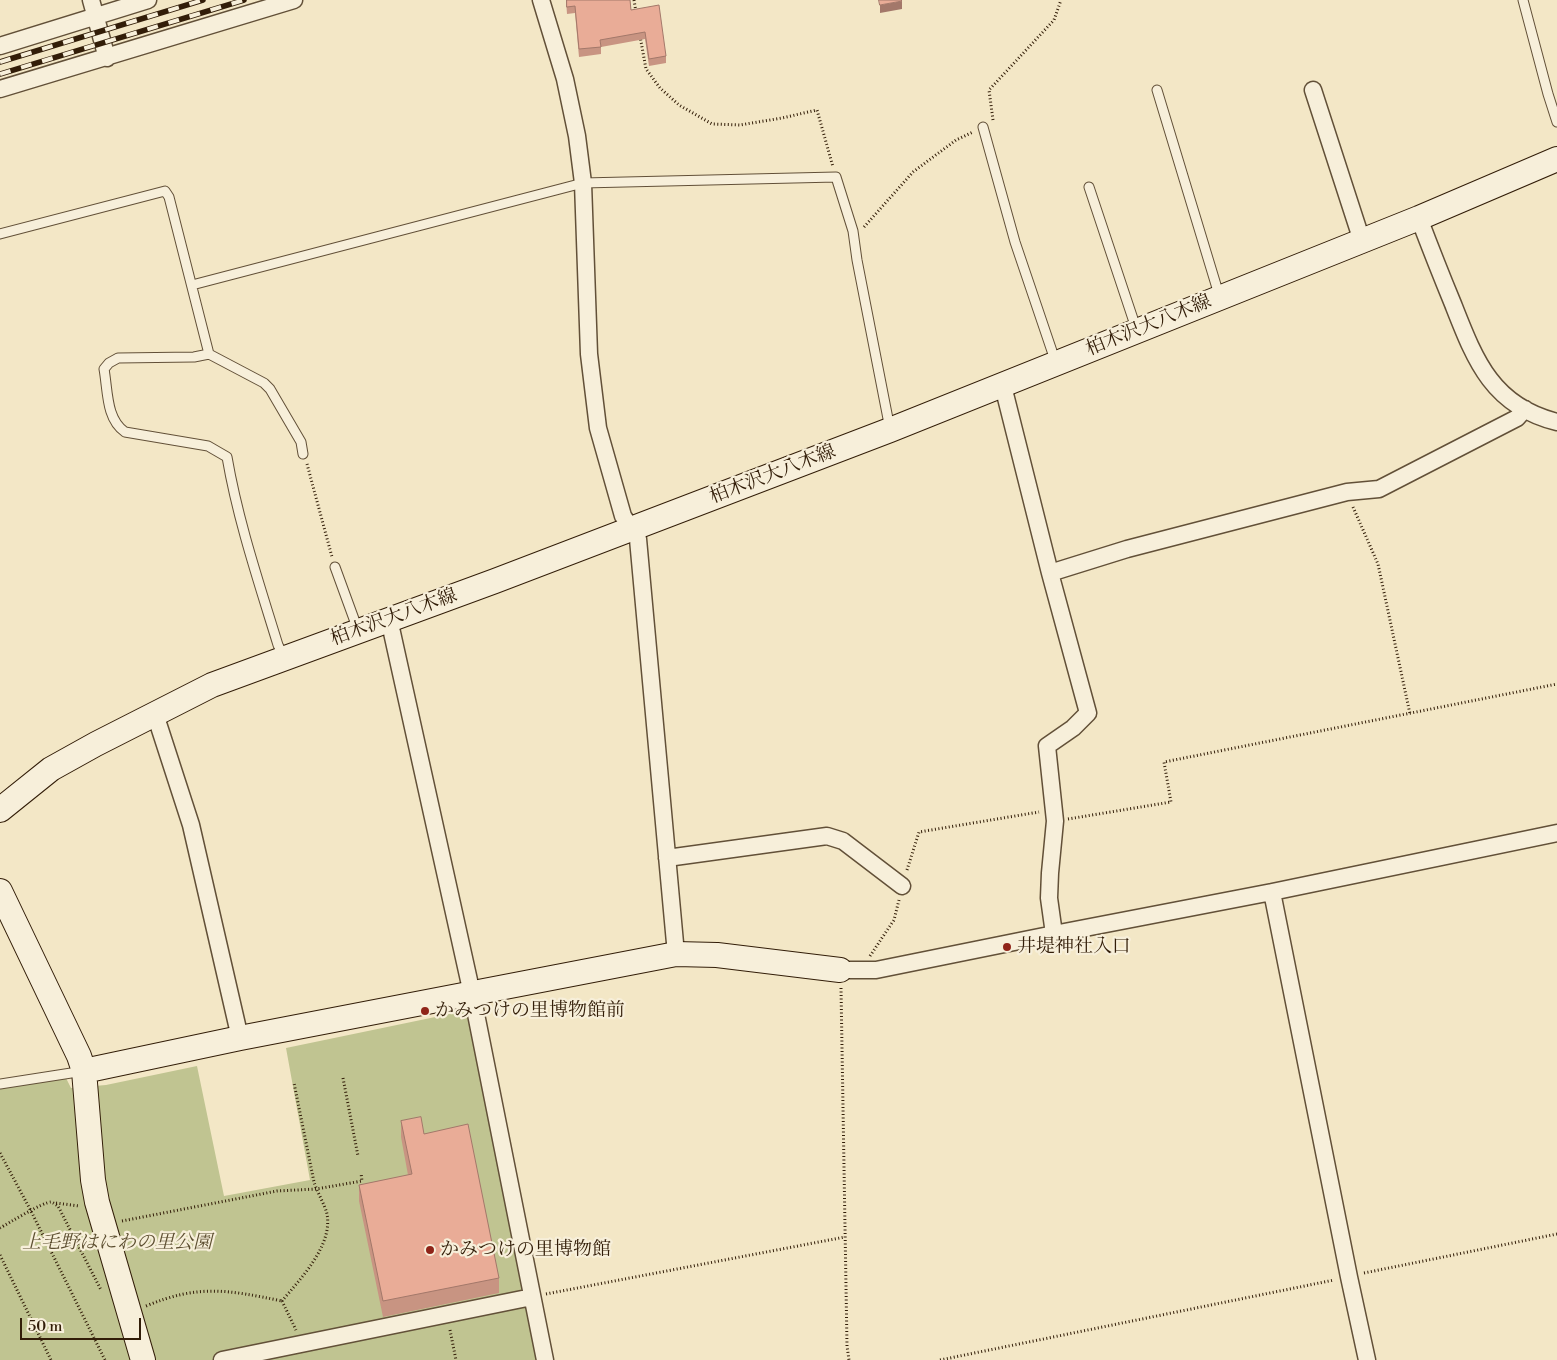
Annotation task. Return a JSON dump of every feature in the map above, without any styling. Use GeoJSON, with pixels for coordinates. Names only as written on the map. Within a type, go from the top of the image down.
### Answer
{"type":"FeatureCollection","features":[{"type":"Feature","properties":{"kind":"main road","name":"柏木沢大八木線"},"geometry":{"type":"LineString","coordinates":[[0,810],[51,769],[212,685],[358,630],[495,582],[1003,386],[1419,218],[1557,160]]}},
{"type":"Feature","properties":{"kind":"main road"},"geometry":{"type":"LineString","coordinates":[[0,891],[84,1071],[92,1173],[97,1202],[143,1360]]}},
{"type":"Feature","properties":{"kind":"main road"},"geometry":{"type":"LineString","coordinates":[[84,1071],[240,1038],[676,954],[717,955],[850,970]]}},
{"type":"Feature","properties":{"kind":"street"},"geometry":{"type":"LineString","coordinates":[[91,0],[107,58]]}},
{"type":"Feature","properties":{"kind":"street"},"geometry":{"type":"LineString","coordinates":[[0,46],[148,0]]}},
{"type":"Feature","properties":{"kind":"street"},"geometry":{"type":"LineString","coordinates":[[0,89],[294,0]]}},
{"type":"Feature","properties":{"kind":"street"},"geometry":{"type":"LineString","coordinates":[[541,0],[566,79],[577,136],[583,183],[589,354],[598,428],[623,516],[630,530],[638,539],[676,954]]}},
{"type":"Feature","properties":{"kind":"street"},"geometry":{"type":"LineString","coordinates":[[1313,90],[1362,241]]}},
{"type":"Feature","properties":{"kind":"street"},"geometry":{"type":"LineString","coordinates":[[1419,218],[1473,354],[1480,367],[1498,390],[1525,409],[1557,422]]}},
{"type":"Feature","properties":{"kind":"street"},"geometry":{"type":"LineString","coordinates":[[1003,386],[1050,573],[1088,713],[1073,728],[1047,746],[1055,815],[1049,898],[1054,934]]}},
{"type":"Feature","properties":{"kind":"street"},"geometry":{"type":"LineString","coordinates":[[1050,573],[1127,549],[1347,492],[1379,489],[1517,418],[1525,409]]}},
{"type":"Feature","properties":{"kind":"street"},"geometry":{"type":"LineString","coordinates":[[389,619],[472,994],[545,1360]]}},
{"type":"Feature","properties":{"kind":"street"},"geometry":{"type":"LineString","coordinates":[[155,714],[192,825],[240,1038]]}},
{"type":"Feature","properties":{"kind":"street"},"geometry":{"type":"LineString","coordinates":[[850,970],[876,970],[1272,892],[1557,832]]}},
{"type":"Feature","properties":{"kind":"street"},"geometry":{"type":"LineString","coordinates":[[667,858],[828,836],[843,841],[902,886]]}},
{"type":"Feature","properties":{"kind":"street"},"geometry":{"type":"LineString","coordinates":[[1272,892],[1348,1277],[1367,1360]]}},
{"type":"Feature","properties":{"kind":"street"},"geometry":{"type":"LineString","coordinates":[[222,1360],[532,1297]]}},
{"type":"Feature","properties":{"kind":"lane"},"geometry":{"type":"LineString","coordinates":[[1523,0],[1557,122]]}},
{"type":"Feature","properties":{"kind":"lane"},"geometry":{"type":"LineString","coordinates":[[1157,90],[1220,298]]}},
{"type":"Feature","properties":{"kind":"lane"},"geometry":{"type":"LineString","coordinates":[[984,127],[1015,242],[1056,364]]}},
{"type":"Feature","properties":{"kind":"lane"},"geometry":{"type":"LineString","coordinates":[[192,285],[583,183],[836,177],[854,231],[857,260],[890,430]]}},
{"type":"Feature","properties":{"kind":"lane"},"geometry":{"type":"LineString","coordinates":[[1089,187],[1137,331]]}},
{"type":"Feature","properties":{"kind":"lane"},"geometry":{"type":"LineString","coordinates":[[0,234],[166,191],[209,354]]}},
{"type":"Feature","properties":{"kind":"lane"},"geometry":{"type":"LineString","coordinates":[[284,658],[278,645],[243,528],[227,457],[208,446],[125,432],[117,426],[111,417],[104,370],[109,363],[118,358],[194,357],[209,354],[264,383],[270,389],[301,442],[303,454]]}},
{"type":"Feature","properties":{"kind":"lane"},"geometry":{"type":"LineString","coordinates":[[335,567],[358,630]]}},
{"type":"Feature","properties":{"kind":"lane"},"geometry":{"type":"LineString","coordinates":[[0,1084],[84,1071]]}},
{"type":"Feature","properties":{"kind":"path"},"geometry":{"type":"LineString","coordinates":[[634,0],[638,20]]}},
{"type":"Feature","properties":{"kind":"path"},"geometry":{"type":"LineString","coordinates":[[854,231],[865,227],[913,172],[956,140],[993,124],[989,90],[1054,20],[1061,0]]}},
{"type":"Feature","properties":{"kind":"path"},"geometry":{"type":"LineString","coordinates":[[639,30],[646,69],[660,88],[679,105],[712,124],[740,125],[817,110],[836,177]]}},
{"type":"Feature","properties":{"kind":"path"},"geometry":{"type":"LineString","coordinates":[[303,454],[308,466],[335,567]]}},
{"type":"Feature","properties":{"kind":"path"},"geometry":{"type":"LineString","coordinates":[[1347,492],[1378,564],[1410,714]]}},
{"type":"Feature","properties":{"kind":"path"},"geometry":{"type":"LineString","coordinates":[[850,1360],[847,1346],[845,1237],[850,970],[894,920],[902,886],[919,832],[1171,802],[1164,762],[1557,684]]}},
{"type":"Feature","properties":{"kind":"path"},"geometry":{"type":"LineString","coordinates":[[343,1078],[358,1156]]}},
{"type":"Feature","properties":{"kind":"path"},"geometry":{"type":"LineString","coordinates":[[140,1309],[167,1298],[200,1291],[226,1290],[282,1301],[310,1268],[326,1235],[327,1212],[316,1189],[294,1084]]}},
{"type":"Feature","properties":{"kind":"path"},"geometry":{"type":"LineString","coordinates":[[0,1153],[105,1360]]}},
{"type":"Feature","properties":{"kind":"path"},"geometry":{"type":"LineString","coordinates":[[117,1223],[277,1191],[316,1189],[362,1181],[361,1173]]}},
{"type":"Feature","properties":{"kind":"path"},"geometry":{"type":"LineString","coordinates":[[0,1228],[49,1202],[82,1206],[97,1202]]}},
{"type":"Feature","properties":{"kind":"path"},"geometry":{"type":"LineString","coordinates":[[54,1202],[58,1206],[103,1295]]}},
{"type":"Feature","properties":{"kind":"path"},"geometry":{"type":"LineString","coordinates":[[940,1360],[1557,1234]]}},
{"type":"Feature","properties":{"kind":"path"},"geometry":{"type":"LineString","coordinates":[[532,1297],[845,1237]]}},
{"type":"Feature","properties":{"kind":"path"},"geometry":{"type":"LineString","coordinates":[[0,1255],[51,1360]]}},
{"type":"Feature","properties":{"kind":"path"},"geometry":{"type":"LineString","coordinates":[[445,1315],[456,1360]]}},
{"type":"Feature","properties":{"kind":"green space","name":"上毛野はにわの里公園"},"geometry":{"type":"Polygon","coordinates":[[[469,1010],[539,1360],[0,1360],[0,1087],[66,1078],[71,1088],[106,1085],[197,1066],[224,1196],[310,1180],[286,1048],[469,1010]]]}},
{"type":"Feature","properties":{"kind":"building"},"geometry":{"type":"Polygon","coordinates":[[[567,0],[630,0],[631,10],[659,5],[666,56],[649,59],[645,32],[600,40],[601,47],[579,49],[575,6],[567,7],[567,0]]]}},
{"type":"Feature","properties":{"kind":"building"},"geometry":{"type":"Polygon","coordinates":[[[879,0],[901,0],[902,1],[880,5],[879,0]]]}},
{"type":"Feature","properties":{"kind":"building","name":"かみつけの里博物館"},"geometry":{"type":"Polygon","coordinates":[[[421,1117],[424,1134],[468,1124],[499,1278],[383,1301],[359,1185],[412,1174],[401,1121],[421,1117]]]}},
{"type":"Feature","properties":{"kind":"railway"},"geometry":{"type":"LineString","coordinates":[[0,62],[203,0]]}},
{"type":"Feature","properties":{"kind":"railway"},"geometry":{"type":"LineString","coordinates":[[0,74],[244,0]]}},
{"type":"Feature","properties":{"kind":"place","name":"井堤神社入口"},"geometry":{"type":"Point","coordinates":[1007,947]}},
{"type":"Feature","properties":{"kind":"place","name":"かみつけの里博物館前"},"geometry":{"type":"Point","coordinates":[425,1011]}},
{"type":"Feature","properties":{"kind":"place","name":"かみつけの里博物館"},"geometry":{"type":"Point","coordinates":[430,1250]}}]}
